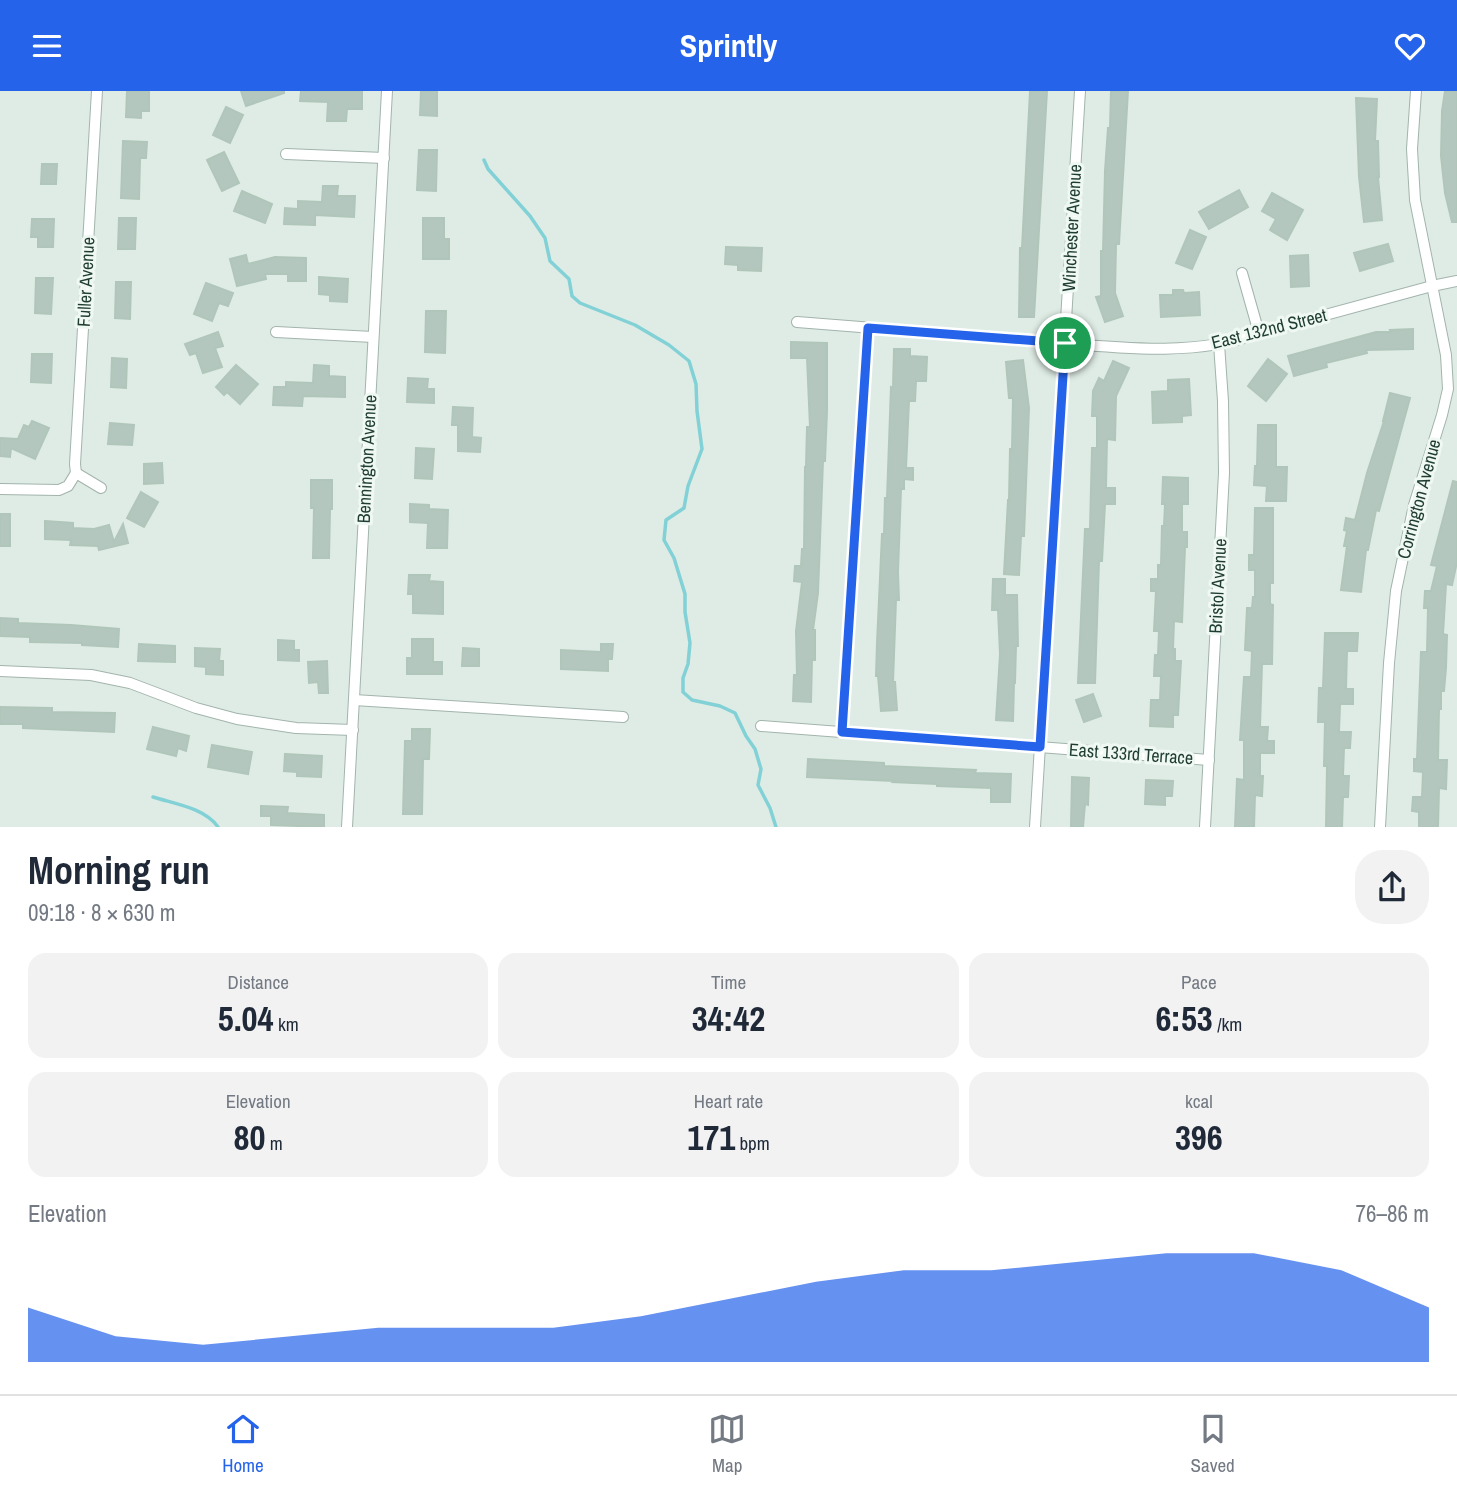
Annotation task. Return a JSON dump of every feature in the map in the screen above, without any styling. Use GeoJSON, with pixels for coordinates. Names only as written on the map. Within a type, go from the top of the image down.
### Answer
{"type":"FeatureCollection","features":[{"type":"Feature","properties":{"kind":"street","name":"Fuller Avenue"},"geometry":{"type":"LineString","coordinates":[[76,473],[97,91]]}},
{"type":"Feature","properties":{"kind":"street","name":"Bennington Avenue"},"geometry":{"type":"LineString","coordinates":[[347,827],[387,91]]}},
{"type":"Feature","properties":{"kind":"street","name":"Winchester Avenue"},"geometry":{"type":"LineString","coordinates":[[1035,827],[1080,91]]}},
{"type":"Feature","properties":{"kind":"street","name":"Corrington Avenue"},"geometry":{"type":"LineString","coordinates":[[1380,827],[1389,663],[1396,591],[1414,505],[1448,389],[1446,355],[1416,200],[1412,149],[1416,91]]}},
{"type":"Feature","properties":{"kind":"street"},"geometry":{"type":"LineString","coordinates":[[286,154],[384,158]]}},
{"type":"Feature","properties":{"kind":"street"},"geometry":{"type":"LineString","coordinates":[[1242,274],[1259,333]]}},
{"type":"Feature","properties":{"kind":"street","name":"East 132nd Street"},"geometry":{"type":"LineString","coordinates":[[797,322],[1156,349],[1219,344],[1244,339],[1457,281]]}},
{"type":"Feature","properties":{"kind":"street"},"geometry":{"type":"LineString","coordinates":[[842,732],[868,328]]}},
{"type":"Feature","properties":{"kind":"street"},"geometry":{"type":"LineString","coordinates":[[276,332],[373,337]]}},
{"type":"Feature","properties":{"kind":"street","name":"Bristol Avenue"},"geometry":{"type":"LineString","coordinates":[[1205,827],[1224,473],[1219,344]]}},
{"type":"Feature","properties":{"kind":"street"},"geometry":{"type":"LineString","coordinates":[[0,489],[59,490],[68,486],[76,473],[101,488]]}},
{"type":"Feature","properties":{"kind":"street"},"geometry":{"type":"LineString","coordinates":[[0,671],[91,675],[130,683],[196,708],[237,719],[296,728],[353,730]]}},
{"type":"Feature","properties":{"kind":"street"},"geometry":{"type":"LineString","coordinates":[[354,700],[623,717]]}},
{"type":"Feature","properties":{"kind":"street","name":"East 133rd Terrace"},"geometry":{"type":"LineString","coordinates":[[761,726],[1209,759]]}},
{"type":"Feature","properties":{"kind":"building"},"geometry":{"type":"Polygon","coordinates":[[[127,91],[149,91],[149,111],[141,111],[141,118],[126,117],[127,91]]]}},
{"type":"Feature","properties":{"kind":"building"},"geometry":{"type":"Polygon","coordinates":[[[241,91],[284,91],[284,93],[246,106],[241,91]]]}},
{"type":"Feature","properties":{"kind":"building"},"geometry":{"type":"Polygon","coordinates":[[[301,91],[362,91],[362,109],[347,109],[346,121],[327,121],[328,102],[300,101],[301,91]]]}},
{"type":"Feature","properties":{"kind":"building"},"geometry":{"type":"Polygon","coordinates":[[[421,91],[437,91],[437,116],[420,115],[421,91]]]}},
{"type":"Feature","properties":{"kind":"building"},"geometry":{"type":"Polygon","coordinates":[[[1030,91],[1047,91],[1034,317],[1019,317],[1020,248],[1030,91]]]}},
{"type":"Feature","properties":{"kind":"building"},"geometry":{"type":"Polygon","coordinates":[[[1111,91],[1128,91],[1119,244],[1116,244],[1115,293],[1123,316],[1105,322],[1096,297],[1101,296],[1101,251],[1111,91]]]}},
{"type":"Feature","properties":{"kind":"building"},"geometry":{"type":"Polygon","coordinates":[[[1445,91],[1457,91],[1457,222],[1452,222],[1445,193],[1441,156],[1445,91]]]}},
{"type":"Feature","properties":{"kind":"building"},"geometry":{"type":"Polygon","coordinates":[[[1356,98],[1377,99],[1375,141],[1378,141],[1382,220],[1364,222],[1356,98]]]}},
{"type":"Feature","properties":{"kind":"building"},"geometry":{"type":"Polygon","coordinates":[[[226,107],[243,115],[230,143],[213,135],[226,107]]]}},
{"type":"Feature","properties":{"kind":"building"},"geometry":{"type":"Polygon","coordinates":[[[123,141],[147,142],[146,158],[140,158],[139,199],[121,198],[123,141]]]}},
{"type":"Feature","properties":{"kind":"building"},"geometry":{"type":"Polygon","coordinates":[[[419,150],[437,150],[436,191],[417,190],[419,150]]]}},
{"type":"Feature","properties":{"kind":"building"},"geometry":{"type":"Polygon","coordinates":[[[224,152],[239,183],[222,191],[207,160],[224,152]]]}},
{"type":"Feature","properties":{"kind":"building"},"geometry":{"type":"Polygon","coordinates":[[[42,164],[57,164],[56,184],[41,184],[42,164]]]}},
{"type":"Feature","properties":{"kind":"building"},"geometry":{"type":"Polygon","coordinates":[[[323,186],[338,186],[337,196],[355,196],[354,217],[315,215],[315,225],[284,224],[285,208],[298,209],[298,201],[322,202],[323,186]]]}},
{"type":"Feature","properties":{"kind":"building"},"geometry":{"type":"Polygon","coordinates":[[[1239,190],[1248,207],[1209,229],[1199,212],[1239,190]]]}},
{"type":"Feature","properties":{"kind":"building"},"geometry":{"type":"Polygon","coordinates":[[[242,191],[272,204],[265,223],[234,211],[242,191]]]}},
{"type":"Feature","properties":{"kind":"building"},"geometry":{"type":"Polygon","coordinates":[[[1272,193],[1303,210],[1287,240],[1270,230],[1276,219],[1262,211],[1272,193]]]}},
{"type":"Feature","properties":{"kind":"building"},"geometry":{"type":"Polygon","coordinates":[[[119,218],[136,218],[135,249],[118,249],[119,218]]]}},
{"type":"Feature","properties":{"kind":"building"},"geometry":{"type":"Polygon","coordinates":[[[423,218],[444,218],[444,239],[449,239],[449,259],[423,259],[423,218]]]}},
{"type":"Feature","properties":{"kind":"building"},"geometry":{"type":"Polygon","coordinates":[[[32,219],[54,219],[53,247],[38,247],[38,237],[31,237],[32,219]]]}},
{"type":"Feature","properties":{"kind":"building"},"geometry":{"type":"Polygon","coordinates":[[[1190,230],[1206,237],[1192,269],[1176,263],[1190,230]]]}},
{"type":"Feature","properties":{"kind":"building"},"geometry":{"type":"Polygon","coordinates":[[[1388,244],[1393,261],[1360,271],[1354,253],[1388,244]]]}},
{"type":"Feature","properties":{"kind":"building"},"geometry":{"type":"Polygon","coordinates":[[[726,247],[762,248],[761,271],[738,270],[738,265],[725,264],[726,247]]]}},
{"type":"Feature","properties":{"kind":"building"},"geometry":{"type":"Polygon","coordinates":[[[246,255],[248,264],[275,257],[306,258],[306,281],[288,281],[288,274],[265,274],[266,279],[237,286],[230,259],[246,255]]]}},
{"type":"Feature","properties":{"kind":"building"},"geometry":{"type":"Polygon","coordinates":[[[1308,255],[1309,286],[1291,287],[1290,256],[1308,255]]]}},
{"type":"Feature","properties":{"kind":"building"},"geometry":{"type":"Polygon","coordinates":[[[319,277],[348,279],[347,302],[330,301],[330,295],[319,294],[319,277]]]}},
{"type":"Feature","properties":{"kind":"building"},"geometry":{"type":"Polygon","coordinates":[[[36,278],[53,278],[51,314],[35,313],[36,278]]]}},
{"type":"Feature","properties":{"kind":"building"},"geometry":{"type":"Polygon","coordinates":[[[116,282],[131,282],[130,319],[115,318],[116,282]]]}},
{"type":"Feature","properties":{"kind":"building"},"geometry":{"type":"Polygon","coordinates":[[[206,283],[233,293],[228,306],[219,303],[212,321],[194,314],[206,283]]]}},
{"type":"Feature","properties":{"kind":"building"},"geometry":{"type":"Polygon","coordinates":[[[1173,290],[1183,290],[1184,293],[1199,292],[1200,315],[1161,317],[1160,295],[1173,295],[1173,290]]]}},
{"type":"Feature","properties":{"kind":"building"},"geometry":{"type":"Polygon","coordinates":[[[426,311],[446,311],[445,353],[425,352],[426,311]]]}},
{"type":"Feature","properties":{"kind":"building"},"geometry":{"type":"Polygon","coordinates":[[[1413,329],[1413,349],[1366,350],[1367,353],[1326,363],[1327,367],[1294,376],[1288,356],[1376,332],[1413,329]]]}},
{"type":"Feature","properties":{"kind":"building"},"geometry":{"type":"Polygon","coordinates":[[[218,332],[223,346],[215,348],[222,367],[203,373],[196,353],[190,355],[185,344],[218,332]]]}},
{"type":"Feature","properties":{"kind":"building"},"geometry":{"type":"Polygon","coordinates":[[[791,342],[827,343],[825,461],[818,593],[813,630],[815,660],[812,660],[811,702],[793,701],[794,675],[797,675],[796,631],[802,582],[794,581],[795,566],[801,566],[804,549],[805,467],[807,427],[810,427],[807,358],[791,358],[791,342]]]}},
{"type":"Feature","properties":{"kind":"building"},"geometry":{"type":"Polygon","coordinates":[[[894,349],[910,349],[910,356],[927,357],[926,381],[916,381],[915,401],[909,401],[906,468],[913,468],[913,480],[904,479],[904,489],[901,489],[899,600],[896,600],[893,682],[897,710],[881,711],[876,676],[877,643],[894,349]]]}},
{"type":"Feature","properties":{"kind":"building"},"geometry":{"type":"Polygon","coordinates":[[[32,354],[52,354],[51,383],[31,382],[32,354]]]}},
{"type":"Feature","properties":{"kind":"building"},"geometry":{"type":"Polygon","coordinates":[[[112,358],[127,359],[126,388],[111,387],[112,358]]]}},
{"type":"Feature","properties":{"kind":"building"},"geometry":{"type":"Polygon","coordinates":[[[1268,359],[1287,374],[1266,401],[1248,386],[1268,359]]]}},
{"type":"Feature","properties":{"kind":"building"},"geometry":{"type":"Polygon","coordinates":[[[1023,360],[1029,408],[1024,536],[1021,536],[1019,575],[1004,574],[1013,398],[1009,398],[1006,362],[1023,360]]]}},
{"type":"Feature","properties":{"kind":"building"},"geometry":{"type":"Polygon","coordinates":[[[1113,361],[1129,368],[1116,396],[1115,440],[1107,439],[1106,488],[1115,488],[1115,504],[1105,504],[1102,561],[1099,561],[1095,683],[1078,683],[1085,529],[1090,529],[1092,448],[1097,448],[1097,416],[1092,416],[1093,391],[1099,378],[1104,381],[1113,361]]]}},
{"type":"Feature","properties":{"kind":"building"},"geometry":{"type":"Polygon","coordinates":[[[236,365],[258,384],[240,404],[227,392],[224,395],[216,387],[236,365]]]}},
{"type":"Feature","properties":{"kind":"building"},"geometry":{"type":"Polygon","coordinates":[[[314,365],[329,366],[329,376],[345,377],[345,397],[303,396],[302,406],[273,405],[274,387],[286,387],[286,382],[313,383],[314,365]]]}},
{"type":"Feature","properties":{"kind":"building"},"geometry":{"type":"Polygon","coordinates":[[[408,378],[428,379],[427,389],[434,389],[434,403],[407,402],[408,378]]]}},
{"type":"Feature","properties":{"kind":"building"},"geometry":{"type":"Polygon","coordinates":[[[1189,379],[1191,415],[1182,416],[1182,422],[1153,423],[1152,392],[1168,391],[1168,380],[1189,379]]]}},
{"type":"Feature","properties":{"kind":"building"},"geometry":{"type":"Polygon","coordinates":[[[1390,393],[1410,398],[1379,511],[1376,510],[1366,550],[1361,592],[1341,590],[1347,546],[1344,546],[1346,518],[1355,520],[1390,393]]]}},
{"type":"Feature","properties":{"kind":"building"},"geometry":{"type":"Polygon","coordinates":[[[453,407],[473,408],[472,437],[481,438],[480,452],[458,451],[458,425],[452,425],[453,407]]]}},
{"type":"Feature","properties":{"kind":"building"},"geometry":{"type":"Polygon","coordinates":[[[32,421],[49,428],[35,459],[11,448],[10,457],[0,456],[0,438],[18,439],[24,425],[29,427],[32,421]]]}},
{"type":"Feature","properties":{"kind":"building"},"geometry":{"type":"Polygon","coordinates":[[[110,423],[134,425],[132,445],[108,444],[110,423]]]}},
{"type":"Feature","properties":{"kind":"building"},"geometry":{"type":"Polygon","coordinates":[[[1258,425],[1276,425],[1276,467],[1287,467],[1286,501],[1266,501],[1267,486],[1254,485],[1258,425]]]}},
{"type":"Feature","properties":{"kind":"building"},"geometry":{"type":"Polygon","coordinates":[[[416,448],[434,449],[432,479],[415,478],[416,448]]]}},
{"type":"Feature","properties":{"kind":"building"},"geometry":{"type":"Polygon","coordinates":[[[162,463],[163,483],[144,484],[144,464],[162,463]]]}},
{"type":"Feature","properties":{"kind":"building"},"geometry":{"type":"Polygon","coordinates":[[[1163,477],[1188,478],[1188,504],[1182,504],[1182,532],[1187,532],[1187,547],[1182,622],[1174,621],[1175,661],[1181,661],[1178,715],[1173,715],[1173,727],[1150,726],[1151,700],[1160,700],[1161,676],[1154,676],[1159,631],[1154,631],[1156,591],[1151,591],[1151,579],[1158,579],[1158,565],[1161,565],[1165,504],[1162,504],[1163,477]]]}},
{"type":"Feature","properties":{"kind":"building"},"geometry":{"type":"Polygon","coordinates":[[[311,480],[332,480],[329,558],[313,558],[314,508],[311,508],[311,480]]]}},
{"type":"Feature","properties":{"kind":"building"},"geometry":{"type":"Polygon","coordinates":[[[1453,481],[1457,482],[1457,562],[1452,585],[1446,584],[1443,634],[1447,635],[1446,668],[1439,709],[1438,760],[1447,760],[1446,789],[1439,788],[1438,827],[1419,827],[1419,812],[1412,811],[1413,797],[1422,797],[1423,772],[1414,771],[1414,759],[1417,759],[1421,652],[1427,652],[1428,608],[1424,608],[1425,591],[1431,591],[1437,566],[1431,565],[1453,481]]]}},
{"type":"Feature","properties":{"kind":"building"},"geometry":{"type":"Polygon","coordinates":[[[141,492],[158,502],[144,527],[127,518],[141,492]]]}},
{"type":"Feature","properties":{"kind":"building"},"geometry":{"type":"Polygon","coordinates":[[[410,504],[448,510],[447,548],[427,548],[428,523],[410,522],[410,504]]]}},
{"type":"Feature","properties":{"kind":"building"},"geometry":{"type":"Polygon","coordinates":[[[1255,508],[1273,508],[1273,583],[1270,583],[1270,604],[1273,605],[1272,664],[1262,664],[1260,727],[1268,727],[1267,741],[1274,741],[1274,753],[1260,753],[1262,796],[1255,795],[1254,827],[1235,827],[1237,779],[1244,780],[1244,740],[1240,740],[1244,677],[1251,677],[1252,651],[1245,650],[1247,608],[1252,608],[1255,597],[1255,570],[1249,570],[1249,555],[1254,555],[1255,508]]]}},
{"type":"Feature","properties":{"kind":"building"},"geometry":{"type":"Polygon","coordinates":[[[0,514],[10,514],[10,546],[0,546],[0,514]]]}},
{"type":"Feature","properties":{"kind":"building"},"geometry":{"type":"Polygon","coordinates":[[[45,521],[73,523],[73,528],[94,529],[109,525],[114,542],[123,524],[128,543],[99,550],[98,546],[70,545],[71,540],[45,539],[45,521]]]}},
{"type":"Feature","properties":{"kind":"building"},"geometry":{"type":"Polygon","coordinates":[[[409,575],[430,575],[429,581],[443,582],[443,614],[413,613],[413,594],[408,594],[409,575]]]}},
{"type":"Feature","properties":{"kind":"building"},"geometry":{"type":"Polygon","coordinates":[[[993,579],[1005,579],[1005,595],[1017,595],[1018,646],[1013,721],[996,720],[1000,654],[998,610],[992,610],[993,579]]]}},
{"type":"Feature","properties":{"kind":"building"},"geometry":{"type":"Polygon","coordinates":[[[0,618],[18,619],[18,623],[119,629],[118,647],[30,642],[30,637],[0,636],[0,618]]]}},
{"type":"Feature","properties":{"kind":"building"},"geometry":{"type":"Polygon","coordinates":[[[1325,633],[1358,633],[1357,651],[1347,651],[1346,689],[1353,689],[1353,704],[1340,704],[1339,732],[1351,732],[1350,748],[1344,748],[1343,776],[1349,776],[1348,797],[1343,797],[1342,827],[1326,827],[1325,722],[1318,722],[1319,688],[1323,688],[1325,633]]]}},
{"type":"Feature","properties":{"kind":"building"},"geometry":{"type":"Polygon","coordinates":[[[412,639],[433,639],[433,662],[442,662],[442,674],[407,674],[407,658],[412,658],[412,639]]]}},
{"type":"Feature","properties":{"kind":"building"},"geometry":{"type":"Polygon","coordinates":[[[278,640],[294,641],[294,650],[299,650],[299,661],[278,660],[278,640]]]}},
{"type":"Feature","properties":{"kind":"building"},"geometry":{"type":"Polygon","coordinates":[[[139,644],[175,646],[175,662],[138,661],[139,644]]]}},
{"type":"Feature","properties":{"kind":"building"},"geometry":{"type":"Polygon","coordinates":[[[601,644],[613,644],[612,659],[608,659],[608,671],[561,669],[561,650],[601,652],[601,644]]]}},
{"type":"Feature","properties":{"kind":"building"},"geometry":{"type":"Polygon","coordinates":[[[195,648],[220,649],[219,661],[223,661],[223,675],[206,674],[206,667],[195,666],[195,648]]]}},
{"type":"Feature","properties":{"kind":"building"},"geometry":{"type":"Polygon","coordinates":[[[463,648],[479,649],[479,666],[462,666],[463,648]]]}},
{"type":"Feature","properties":{"kind":"building"},"geometry":{"type":"Polygon","coordinates":[[[327,661],[328,693],[319,693],[318,682],[309,683],[308,662],[327,661]]]}},
{"type":"Feature","properties":{"kind":"building"},"geometry":{"type":"Polygon","coordinates":[[[1093,694],[1101,716],[1084,722],[1076,700],[1093,694]]]}},
{"type":"Feature","properties":{"kind":"building"},"geometry":{"type":"Polygon","coordinates":[[[0,707],[52,708],[52,712],[115,713],[114,732],[23,728],[23,724],[0,724],[0,707]]]}},
{"type":"Feature","properties":{"kind":"building"},"geometry":{"type":"Polygon","coordinates":[[[153,727],[189,736],[186,751],[178,748],[176,756],[147,749],[153,727]]]}},
{"type":"Feature","properties":{"kind":"building"},"geometry":{"type":"Polygon","coordinates":[[[412,729],[430,729],[429,759],[423,759],[422,814],[403,814],[405,741],[412,741],[412,729]]]}},
{"type":"Feature","properties":{"kind":"building"},"geometry":{"type":"Polygon","coordinates":[[[212,745],[252,752],[248,774],[208,767],[212,745]]]}},
{"type":"Feature","properties":{"kind":"building"},"geometry":{"type":"Polygon","coordinates":[[[285,754],[322,756],[321,777],[297,776],[297,772],[284,771],[285,754]]]}},
{"type":"Feature","properties":{"kind":"building"},"geometry":{"type":"Polygon","coordinates":[[[808,759],[1011,774],[1010,802],[991,802],[991,788],[807,777],[808,759]]]}},
{"type":"Feature","properties":{"kind":"building"},"geometry":{"type":"Polygon","coordinates":[[[1072,777],[1089,778],[1088,805],[1085,804],[1083,827],[1071,827],[1072,777]]]}},
{"type":"Feature","properties":{"kind":"building"},"geometry":{"type":"Polygon","coordinates":[[[1146,780],[1173,781],[1172,796],[1165,796],[1165,805],[1145,804],[1146,780]]]}},
{"type":"Feature","properties":{"kind":"building"},"geometry":{"type":"Polygon","coordinates":[[[261,806],[288,807],[287,813],[324,815],[324,827],[271,825],[271,816],[261,816],[261,806]]]}},
{"type":"Feature","properties":{"kind":"waterway"},"geometry":{"type":"LineString","coordinates":[[484,160],[488,169],[530,216],[545,238],[550,261],[569,279],[572,296],[580,303],[635,325],[669,345],[689,361],[696,384],[702,449],[688,486],[684,508],[666,520],[664,540],[674,558],[685,594],[690,643],[683,692],[692,700],[720,706],[735,713],[755,749],[761,769],[758,785],[776,827]]}},
{"type":"Feature","properties":{"kind":"waterway"},"geometry":{"type":"LineString","coordinates":[[153,797],[198,811],[218,827]]}},
{"type":"Feature","properties":{"kind":"route"},"geometry":{"type":"LineString","coordinates":[[868,328],[1065,343],[1040,747],[842,732],[868,328]]}}]}
